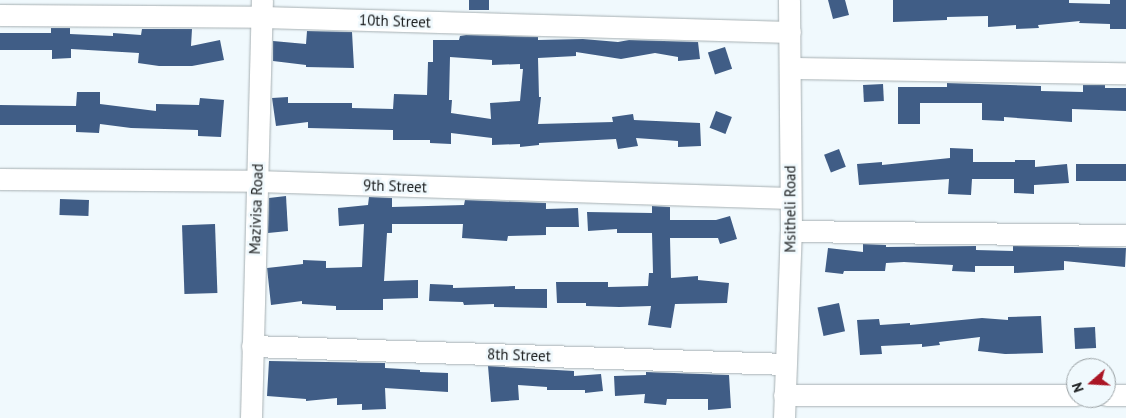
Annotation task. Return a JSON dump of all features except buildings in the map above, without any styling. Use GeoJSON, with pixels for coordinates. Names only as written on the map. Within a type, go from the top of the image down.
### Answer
{"type":"FeatureCollection","features":[{"type":"Feature","properties":{"kind":"street","name":"Msitheli Road"},"geometry":{"type":"LineString","coordinates":[[784,418],[791,232],[789,0]]}},
{"type":"Feature","properties":{"kind":"street","name":"10th Street"},"geometry":{"type":"LineString","coordinates":[[0,15],[262,9],[790,32]]}},
{"type":"Feature","properties":{"kind":"street","name":"Mazivisa Road"},"geometry":{"type":"LineString","coordinates":[[251,418],[262,9]]}},
{"type":"Feature","properties":{"kind":"street"},"geometry":{"type":"LineString","coordinates":[[790,68],[1126,73]]}},
{"type":"Feature","properties":{"kind":"street","name":"9th Street"},"geometry":{"type":"LineString","coordinates":[[0,179],[256,181],[790,198]]}},
{"type":"Feature","properties":{"kind":"street"},"geometry":{"type":"LineString","coordinates":[[791,232],[1126,235]]}},
{"type":"Feature","properties":{"kind":"street","name":"8th Street"},"geometry":{"type":"LineString","coordinates":[[252,346],[785,364]]}},
{"type":"Feature","properties":{"kind":"street"},"geometry":{"type":"LineString","coordinates":[[784,395],[1066,395]]}}]}
